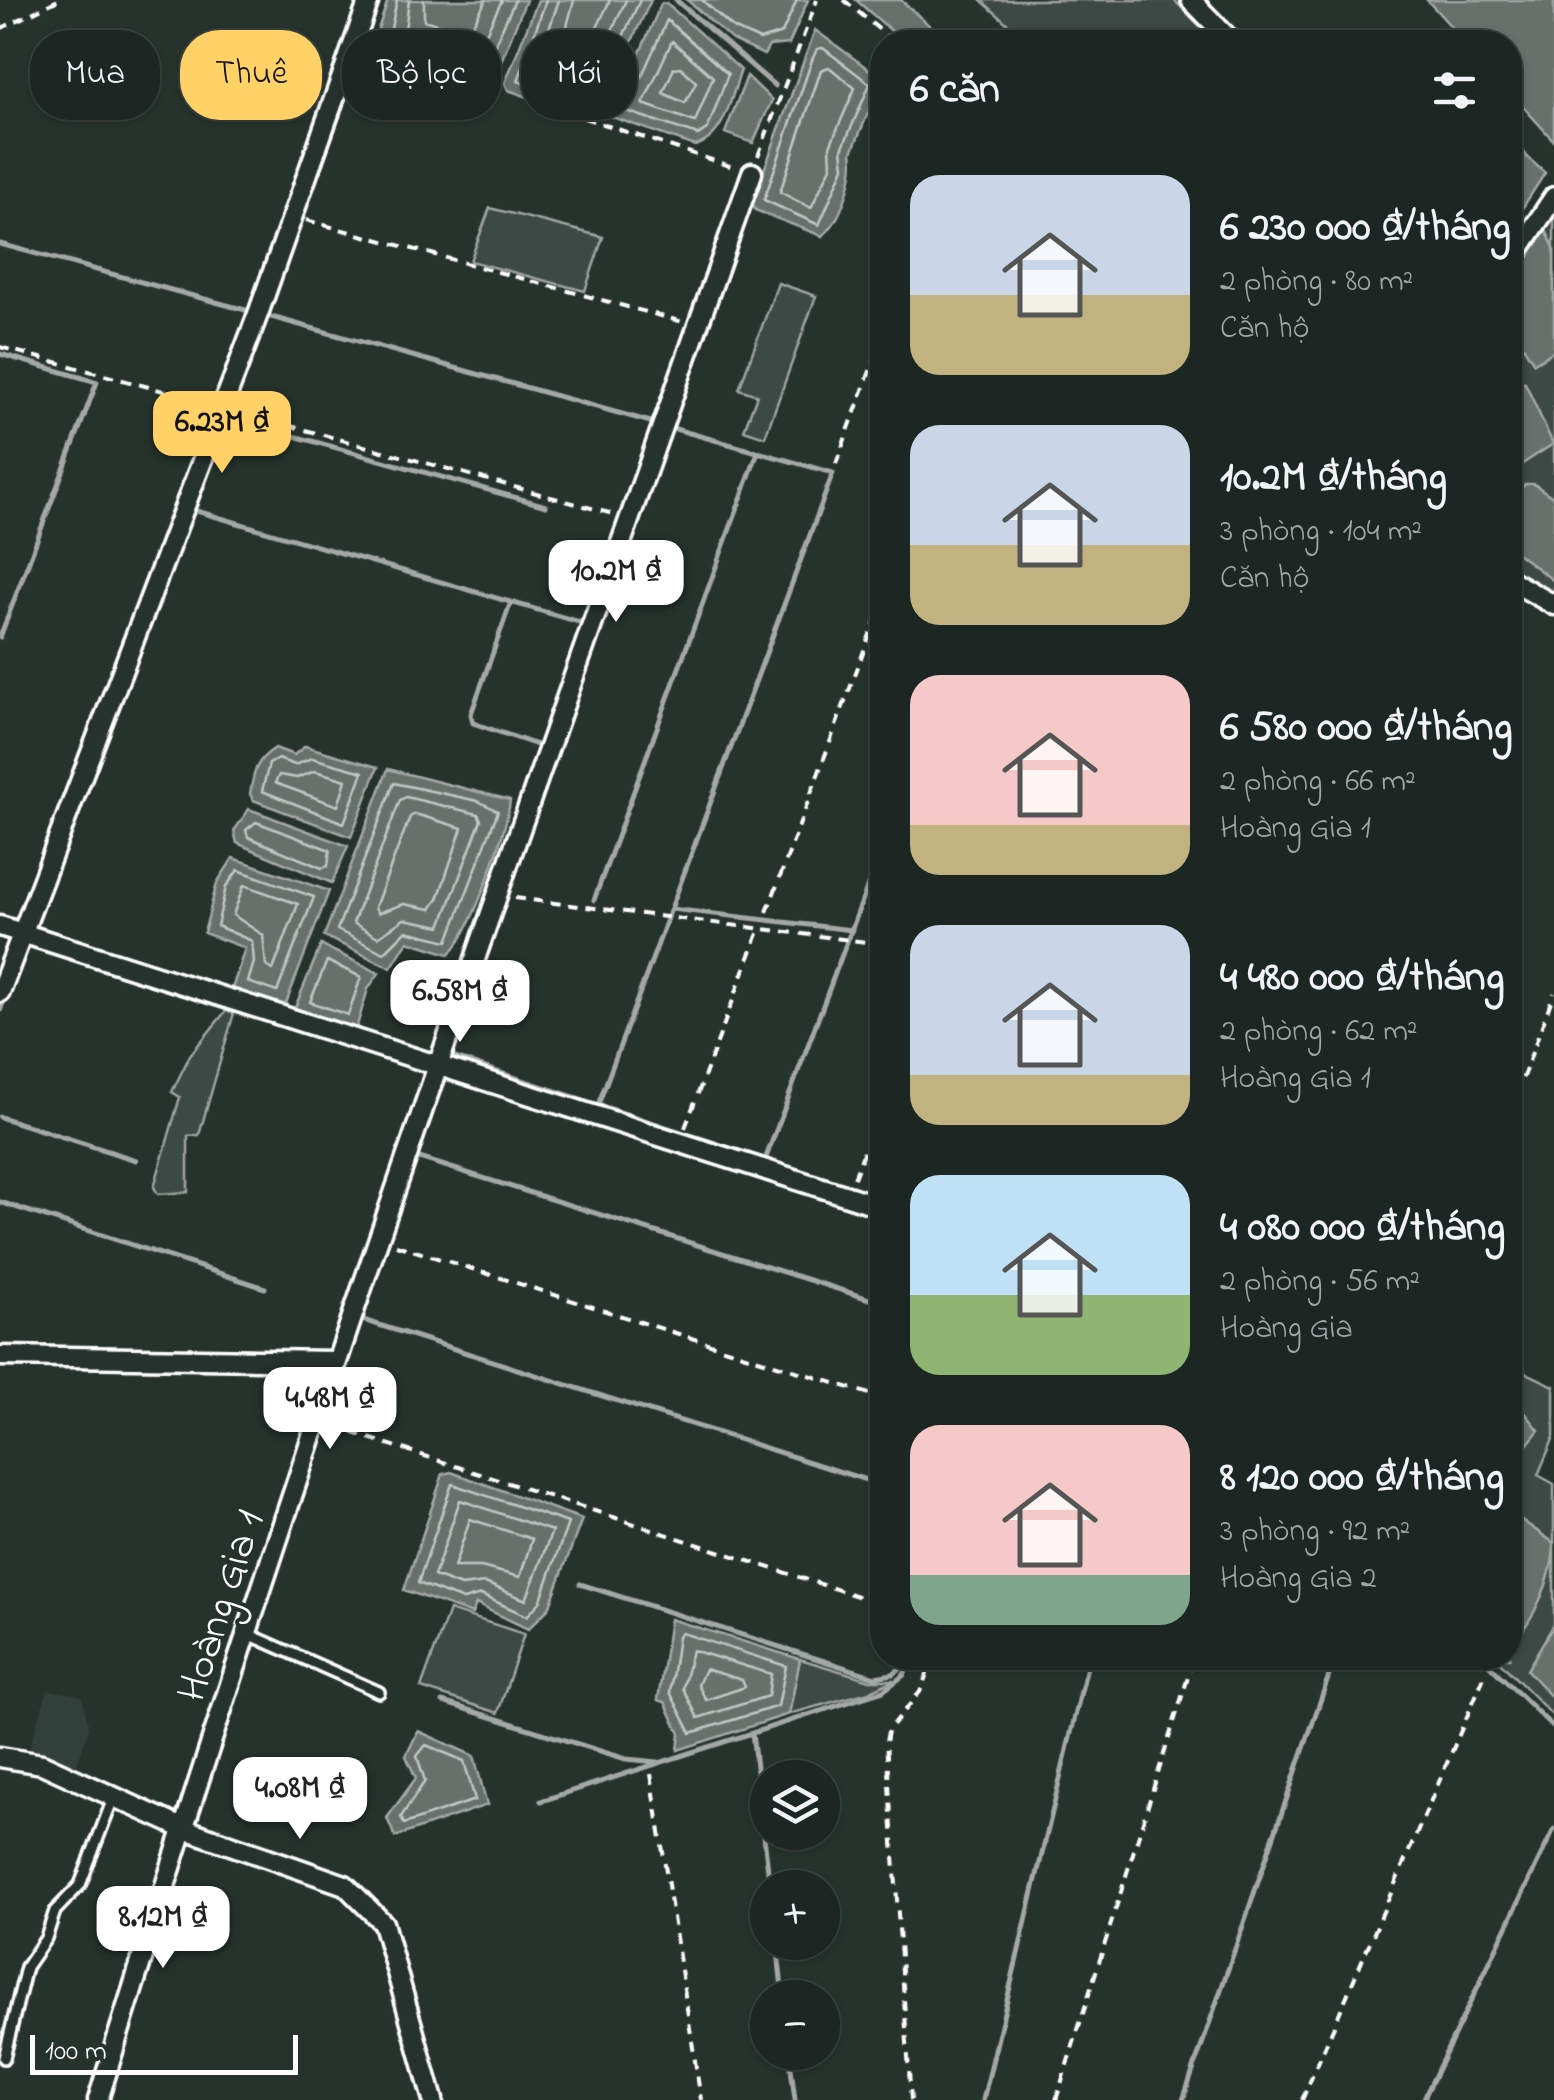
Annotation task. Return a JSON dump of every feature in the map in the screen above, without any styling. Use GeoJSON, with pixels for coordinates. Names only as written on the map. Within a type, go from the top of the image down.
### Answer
{"type":"FeatureCollection","features":[{"type":"Feature","properties":{"kind":"street"},"geometry":{"type":"LineString","coordinates":[[0,992],[222,408],[369,0]]}},
{"type":"Feature","properties":{"kind":"street"},"geometry":{"type":"LineString","coordinates":[[1191,0],[1220,30]]}},
{"type":"Feature","properties":{"kind":"street","name":"Hoàng Gia 1"},"geometry":{"type":"LineString","coordinates":[[98,2100],[182,1828],[436,1062],[752,173]]}},
{"type":"Feature","properties":{"kind":"street"},"geometry":{"type":"LineString","coordinates":[[1522,246],[1554,197]]}},
{"type":"Feature","properties":{"kind":"street"},"geometry":{"type":"LineString","coordinates":[[1522,587],[1554,604]]}},
{"type":"Feature","properties":{"kind":"street"},"geometry":{"type":"LineString","coordinates":[[0,926],[436,1062],[870,1204]]}},
{"type":"Feature","properties":{"kind":"street"},"geometry":{"type":"LineString","coordinates":[[0,1356],[335,1361]]}},
{"type":"Feature","properties":{"kind":"street"},"geometry":{"type":"LineString","coordinates":[[0,1757],[42,1764],[182,1828],[328,1876],[376,1912],[390,1940],[432,2100]]}},
{"type":"Feature","properties":{"kind":"lane"},"geometry":{"type":"LineString","coordinates":[[246,1634],[378,1692]]}},
{"type":"Feature","properties":{"kind":"lane"},"geometry":{"type":"LineString","coordinates":[[4,2058],[26,1967],[46,1938],[55,1911],[80,1886],[114,1796]]}},
{"type":"Feature","properties":{"kind":"path"},"geometry":{"type":"LineString","coordinates":[[0,29],[58,0]]}},
{"type":"Feature","properties":{"kind":"path"},"geometry":{"type":"LineString","coordinates":[[590,120],[752,173],[817,0]]}},
{"type":"Feature","properties":{"kind":"path"},"geometry":{"type":"LineString","coordinates":[[844,0],[880,30]]}},
{"type":"Feature","properties":{"kind":"path"},"geometry":{"type":"LineString","coordinates":[[292,216],[698,326]]}},
{"type":"Feature","properties":{"kind":"path"},"geometry":{"type":"LineString","coordinates":[[0,347],[629,518]]}},
{"type":"Feature","properties":{"kind":"path"},"geometry":{"type":"LineString","coordinates":[[836,464],[870,371]]}},
{"type":"Feature","properties":{"kind":"path"},"geometry":{"type":"LineString","coordinates":[[767,912],[870,634]]}},
{"type":"Feature","properties":{"kind":"path"},"geometry":{"type":"LineString","coordinates":[[495,896],[870,942]]}},
{"type":"Feature","properties":{"kind":"path"},"geometry":{"type":"LineString","coordinates":[[680,1142],[760,928]]}},
{"type":"Feature","properties":{"kind":"path"},"geometry":{"type":"LineString","coordinates":[[1522,1080],[1554,993]]}},
{"type":"Feature","properties":{"kind":"path"},"geometry":{"type":"LineString","coordinates":[[848,1196],[870,1136]]}},
{"type":"Feature","properties":{"kind":"path"},"geometry":{"type":"LineString","coordinates":[[377,1238],[870,1394]]}},
{"type":"Feature","properties":{"kind":"path"},"geometry":{"type":"LineString","coordinates":[[316,1421],[870,1600]]}},
{"type":"Feature","properties":{"kind":"path"},"geometry":{"type":"LineString","coordinates":[[911,2100],[886,1742],[888,1730],[920,1692],[928,1670]]}},
{"type":"Feature","properties":{"kind":"path"},"geometry":{"type":"LineString","coordinates":[[1056,2100],[1190,1670]]}},
{"type":"Feature","properties":{"kind":"path"},"geometry":{"type":"LineString","coordinates":[[1302,2100],[1484,1677]]}},
{"type":"Feature","properties":{"kind":"path"},"geometry":{"type":"LineString","coordinates":[[651,1774],[701,2100]]}},
{"type":"Feature","properties":{"kind":"shaded area"},"geometry":{"type":"Polygon","coordinates":[[[981,0],[1174,0],[1204,30],[1015,30],[981,0]]]}},
{"type":"Feature","properties":{"kind":"shaded area"},"geometry":{"type":"Polygon","coordinates":[[[1554,205],[1554,598],[1522,580],[1522,253],[1554,205]]]}},
{"type":"Feature","properties":{"kind":"shaded area"},"geometry":{"type":"Polygon","coordinates":[[[490,208],[603,237],[585,291],[470,261],[490,208]]]}},
{"type":"Feature","properties":{"kind":"shaded area"},"geometry":{"type":"Polygon","coordinates":[[[778,283],[816,296],[765,437],[744,430],[757,395],[739,389],[778,283]]]}},
{"type":"Feature","properties":{"kind":"shaded area"},"geometry":{"type":"Polygon","coordinates":[[[226,1011],[234,1013],[199,1135],[188,1136],[188,1192],[158,1194],[154,1187],[180,1097],[172,1092],[190,1055],[226,1011]]]}},
{"type":"Feature","properties":{"kind":"shaded area"},"geometry":{"type":"Polygon","coordinates":[[[1522,1371],[1554,1386],[1554,1437],[1538,1475],[1554,1484],[1554,1717],[1508,1670],[1522,1670],[1522,1371]]]}},
{"type":"Feature","properties":{"kind":"shaded area"},"geometry":{"type":"Polygon","coordinates":[[[449,1610],[524,1634],[498,1713],[421,1688],[449,1610]]]}},
{"type":"Feature","properties":{"kind":"shaded area"},"geometry":{"type":"Polygon","coordinates":[[[800,1659],[870,1680],[894,1680],[869,1692],[789,1714],[800,1659]]]}},
{"type":"Feature","properties":{"kind":"shaded area"},"geometry":{"type":"Polygon","coordinates":[[[48,1690],[82,1696],[89,1728],[76,1767],[28,1752],[48,1690]]]}},
{"type":"Feature","properties":{"kind":"water"},"geometry":{"type":"Polygon","coordinates":[[[388,0],[526,0],[501,61],[501,30],[378,30],[388,0]]]}},
{"type":"Feature","properties":{"kind":"water"},"geometry":{"type":"Polygon","coordinates":[[[538,0],[651,0],[637,30],[526,30],[538,0]]]}},
{"type":"Feature","properties":{"kind":"water"},"geometry":{"type":"Polygon","coordinates":[[[687,0],[808,0],[789,44],[769,46],[764,55],[732,40],[687,0]]]}},
{"type":"Feature","properties":{"kind":"water"},"geometry":{"type":"Polygon","coordinates":[[[856,0],[901,0],[930,26],[926,30],[890,30],[856,0]]]}},
{"type":"Feature","properties":{"kind":"water"},"geometry":{"type":"Polygon","coordinates":[[[1427,0],[1554,0],[1554,141],[1522,105],[1522,30],[1454,30],[1427,0]]]}},
{"type":"Feature","properties":{"kind":"water"},"geometry":{"type":"Polygon","coordinates":[[[666,3],[741,70],[720,126],[705,142],[695,146],[621,120],[637,120],[637,59],[661,4],[666,3]]]}},
{"type":"Feature","properties":{"kind":"water"},"geometry":{"type":"Polygon","coordinates":[[[815,30],[870,70],[870,108],[852,152],[846,197],[836,220],[822,236],[755,210],[752,203],[815,30]]]}},
{"type":"Feature","properties":{"kind":"water"},"geometry":{"type":"Polygon","coordinates":[[[521,43],[521,95],[508,90],[505,83],[521,43]]]}},
{"type":"Feature","properties":{"kind":"water"},"geometry":{"type":"Polygon","coordinates":[[[747,76],[772,100],[753,143],[725,133],[747,76]]]}},
{"type":"Feature","properties":{"kind":"water"},"geometry":{"type":"Polygon","coordinates":[[[1522,148],[1545,173],[1522,209],[1522,148]]]}},
{"type":"Feature","properties":{"kind":"water"},"geometry":{"type":"Polygon","coordinates":[[[1546,230],[1554,248],[1554,351],[1534,363],[1522,344],[1523,266],[1546,230]]]}},
{"type":"Feature","properties":{"kind":"water"},"geometry":{"type":"Polygon","coordinates":[[[1522,382],[1525,383],[1553,444],[1522,464],[1522,382]]]}},
{"type":"Feature","properties":{"kind":"water"},"geometry":{"type":"Polygon","coordinates":[[[1534,484],[1554,498],[1554,581],[1522,557],[1522,487],[1534,484]]]}},
{"type":"Feature","properties":{"kind":"water"},"geometry":{"type":"Polygon","coordinates":[[[305,746],[378,767],[351,837],[253,800],[253,779],[263,757],[275,748],[294,755],[305,746]]]}},
{"type":"Feature","properties":{"kind":"water"},"geometry":{"type":"Polygon","coordinates":[[[388,769],[510,800],[487,882],[458,944],[449,954],[408,941],[391,968],[324,936],[388,769]]]}},
{"type":"Feature","properties":{"kind":"water"},"geometry":{"type":"Polygon","coordinates":[[[249,809],[348,846],[332,883],[237,843],[234,831],[249,809]]]}},
{"type":"Feature","properties":{"kind":"water"},"geometry":{"type":"Polygon","coordinates":[[[233,858],[329,891],[285,1006],[232,989],[245,948],[204,933],[217,883],[233,858]]]}},
{"type":"Feature","properties":{"kind":"water"},"geometry":{"type":"Polygon","coordinates":[[[321,945],[379,973],[368,989],[356,1029],[294,1010],[321,945]]]}},
{"type":"Feature","properties":{"kind":"water"},"geometry":{"type":"Polygon","coordinates":[[[1522,1409],[1539,1430],[1522,1451],[1522,1409]]]}},
{"type":"Feature","properties":{"kind":"water"},"geometry":{"type":"Polygon","coordinates":[[[451,1472],[582,1519],[549,1608],[528,1629],[476,1604],[472,1614],[404,1590],[443,1474],[451,1472]]]}},
{"type":"Feature","properties":{"kind":"water"},"geometry":{"type":"Polygon","coordinates":[[[1522,1520],[1554,1543],[1541,1598],[1522,1631],[1522,1520]]]}},
{"type":"Feature","properties":{"kind":"water"},"geometry":{"type":"Polygon","coordinates":[[[670,1619],[800,1659],[789,1714],[678,1750],[680,1734],[665,1702],[658,1700],[670,1619]]]}},
{"type":"Feature","properties":{"kind":"water"},"geometry":{"type":"Polygon","coordinates":[[[1554,1624],[1554,1700],[1527,1670],[1554,1624]]]}},
{"type":"Feature","properties":{"kind":"water"},"geometry":{"type":"Polygon","coordinates":[[[418,1731],[474,1756],[487,1805],[395,1837],[387,1818],[416,1778],[406,1756],[418,1731]]]}},
{"type":"Feature","properties":{"kind":"waterway"},"geometry":{"type":"LineString","coordinates":[[676,0],[775,86]]}},
{"type":"Feature","properties":{"kind":"waterway"},"geometry":{"type":"LineString","coordinates":[[187,526],[339,116]]}},
{"type":"Feature","properties":{"kind":"waterway"},"geometry":{"type":"LineString","coordinates":[[0,244],[253,312]]}},
{"type":"Feature","properties":{"kind":"waterway"},"geometry":{"type":"LineString","coordinates":[[264,315],[658,424]]}},
{"type":"Feature","properties":{"kind":"waterway"},"geometry":{"type":"LineString","coordinates":[[0,354],[97,382],[0,637]]}},
{"type":"Feature","properties":{"kind":"waterway"},"geometry":{"type":"LineString","coordinates":[[227,421],[236,420],[546,506]]}},
{"type":"Feature","properties":{"kind":"waterway"},"geometry":{"type":"LineString","coordinates":[[598,1105],[833,473],[668,427]]}},
{"type":"Feature","properties":{"kind":"waterway"},"geometry":{"type":"LineString","coordinates":[[594,900],[758,452]]}},
{"type":"Feature","properties":{"kind":"waterway"},"geometry":{"type":"LineString","coordinates":[[193,510],[583,623]]}},
{"type":"Feature","properties":{"kind":"waterway"},"geometry":{"type":"LineString","coordinates":[[511,602],[471,714],[473,723],[537,745]]}},
{"type":"Feature","properties":{"kind":"waterway"},"geometry":{"type":"LineString","coordinates":[[765,1160],[870,880]]}},
{"type":"Feature","properties":{"kind":"waterway"},"geometry":{"type":"LineString","coordinates":[[671,909],[852,930]]}},
{"type":"Feature","properties":{"kind":"waterway"},"geometry":{"type":"LineString","coordinates":[[0,1011],[6,995]]}},
{"type":"Feature","properties":{"kind":"waterway"},"geometry":{"type":"LineString","coordinates":[[452,1057],[868,1193]]}},
{"type":"Feature","properties":{"kind":"waterway"},"geometry":{"type":"LineString","coordinates":[[0,1117],[136,1160]]}},
{"type":"Feature","properties":{"kind":"waterway"},"geometry":{"type":"LineString","coordinates":[[413,1156],[870,1299]]}},
{"type":"Feature","properties":{"kind":"waterway"},"geometry":{"type":"LineString","coordinates":[[0,1202],[265,1288]]}},
{"type":"Feature","properties":{"kind":"waterway"},"geometry":{"type":"LineString","coordinates":[[360,1319],[870,1481]]}},
{"type":"Feature","properties":{"kind":"waterway"},"geometry":{"type":"LineString","coordinates":[[261,1619],[315,1456]]}},
{"type":"Feature","properties":{"kind":"waterway"},"geometry":{"type":"LineString","coordinates":[[580,1584],[875,1677],[898,1670]]}},
{"type":"Feature","properties":{"kind":"waterway"},"geometry":{"type":"LineString","coordinates":[[541,1801],[883,1691],[906,1670]]}},
{"type":"Feature","properties":{"kind":"waterway"},"geometry":{"type":"LineString","coordinates":[[983,2100],[1086,1670]]}},
{"type":"Feature","properties":{"kind":"waterway"},"geometry":{"type":"LineString","coordinates":[[1183,2100],[1331,1670]]}},
{"type":"Feature","properties":{"kind":"waterway"},"geometry":{"type":"LineString","coordinates":[[1494,1670],[1554,1728]]}},
{"type":"Feature","properties":{"kind":"waterway"},"geometry":{"type":"LineString","coordinates":[[443,1702],[626,1759],[658,1762]]}},
{"type":"Feature","properties":{"kind":"waterway"},"geometry":{"type":"LineString","coordinates":[[752,1733],[768,1870]]}},
{"type":"Feature","properties":{"kind":"waterway"},"geometry":{"type":"LineString","coordinates":[[1423,2100],[1554,1829]]}},
{"type":"Feature","properties":{"kind":"waterway"},"geometry":{"type":"LineString","coordinates":[[779,1960],[781,1980]]}},
{"type":"Feature","properties":{"kind":"waterway"},"geometry":{"type":"LineString","coordinates":[[791,2070],[795,2100]]}}]}
